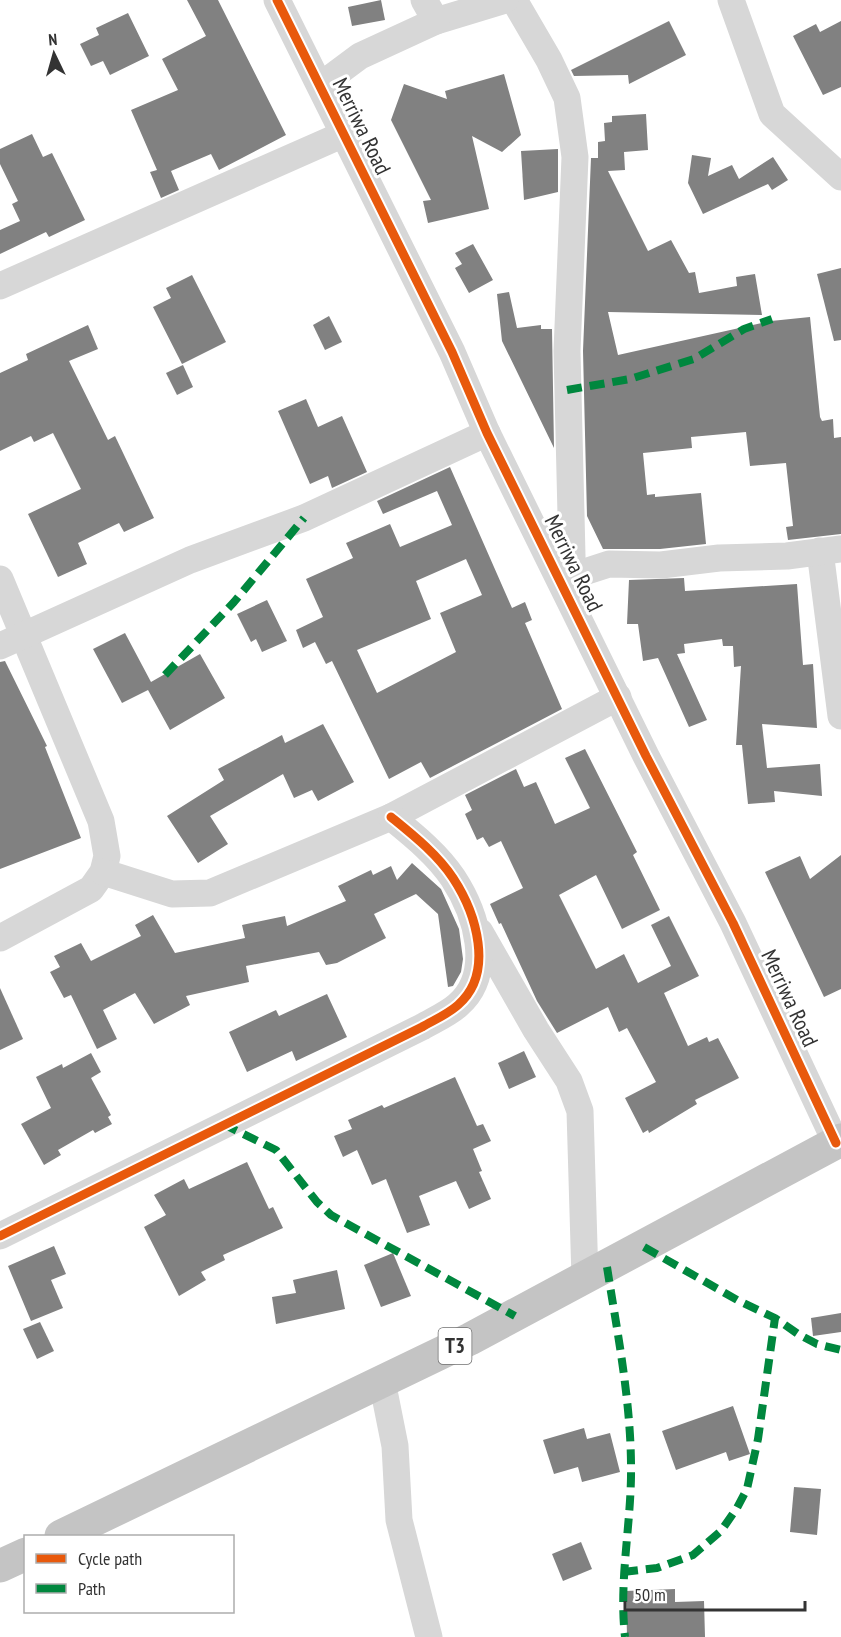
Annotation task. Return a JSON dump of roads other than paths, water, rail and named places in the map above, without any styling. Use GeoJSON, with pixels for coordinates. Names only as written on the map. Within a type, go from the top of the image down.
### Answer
{"type":"FeatureCollection","features":[{"type":"Feature","properties":{"kind":"highway","name":"T3"},"geometry":{"type":"LineString","coordinates":[[63,1535],[382,1381],[585,1279],[838,1141]]}},
{"type":"Feature","properties":{"kind":"highway"},"geometry":{"type":"LineString","coordinates":[[0,1566],[24,1555]]}},
{"type":"Feature","properties":{"kind":"street","name":"Merriwa Road"},"geometry":{"type":"LineString","coordinates":[[277,0],[452,352],[487,433],[646,756],[733,923],[838,1141]]}},
{"type":"Feature","properties":{"kind":"street"},"geometry":{"type":"LineString","coordinates":[[321,85],[360,56],[430,11],[505,0]]}},
{"type":"Feature","properties":{"kind":"street"},"geometry":{"type":"LineString","coordinates":[[514,0],[549,60],[567,98],[575,158],[567,351],[573,605]]}},
{"type":"Feature","properties":{"kind":"street"},"geometry":{"type":"LineString","coordinates":[[731,0],[772,114],[841,177]]}},
{"type":"Feature","properties":{"kind":"street"},"geometry":{"type":"LineString","coordinates":[[0,286],[344,134]]}},
{"type":"Feature","properties":{"kind":"street"},"geometry":{"type":"LineString","coordinates":[[0,646],[190,560],[304,518],[487,433]]}},
{"type":"Feature","properties":{"kind":"street"},"geometry":{"type":"LineString","coordinates":[[572,576],[609,564],[661,565],[831,550],[841,716]]}},
{"type":"Feature","properties":{"kind":"street"},"geometry":{"type":"LineString","coordinates":[[0,579],[25,634],[101,821],[107,856],[103,872],[90,889],[0,938]]}},
{"type":"Feature","properties":{"kind":"street"},"geometry":{"type":"LineString","coordinates":[[103,872],[172,894],[210,893],[391,817],[618,697]]}},
{"type":"Feature","properties":{"kind":"street"},"geometry":{"type":"LineString","coordinates":[[391,817],[414,836],[454,879],[477,927],[536,1030],[569,1081],[580,1111],[585,1279]]}},
{"type":"Feature","properties":{"kind":"street"},"geometry":{"type":"LineString","coordinates":[[0,1236],[422,1027],[458,1005],[474,984],[478,962],[477,927]]}},
{"type":"Feature","properties":{"kind":"street"},"geometry":{"type":"LineString","coordinates":[[382,1381],[395,1446],[399,1520],[429,1637]]}}]}
